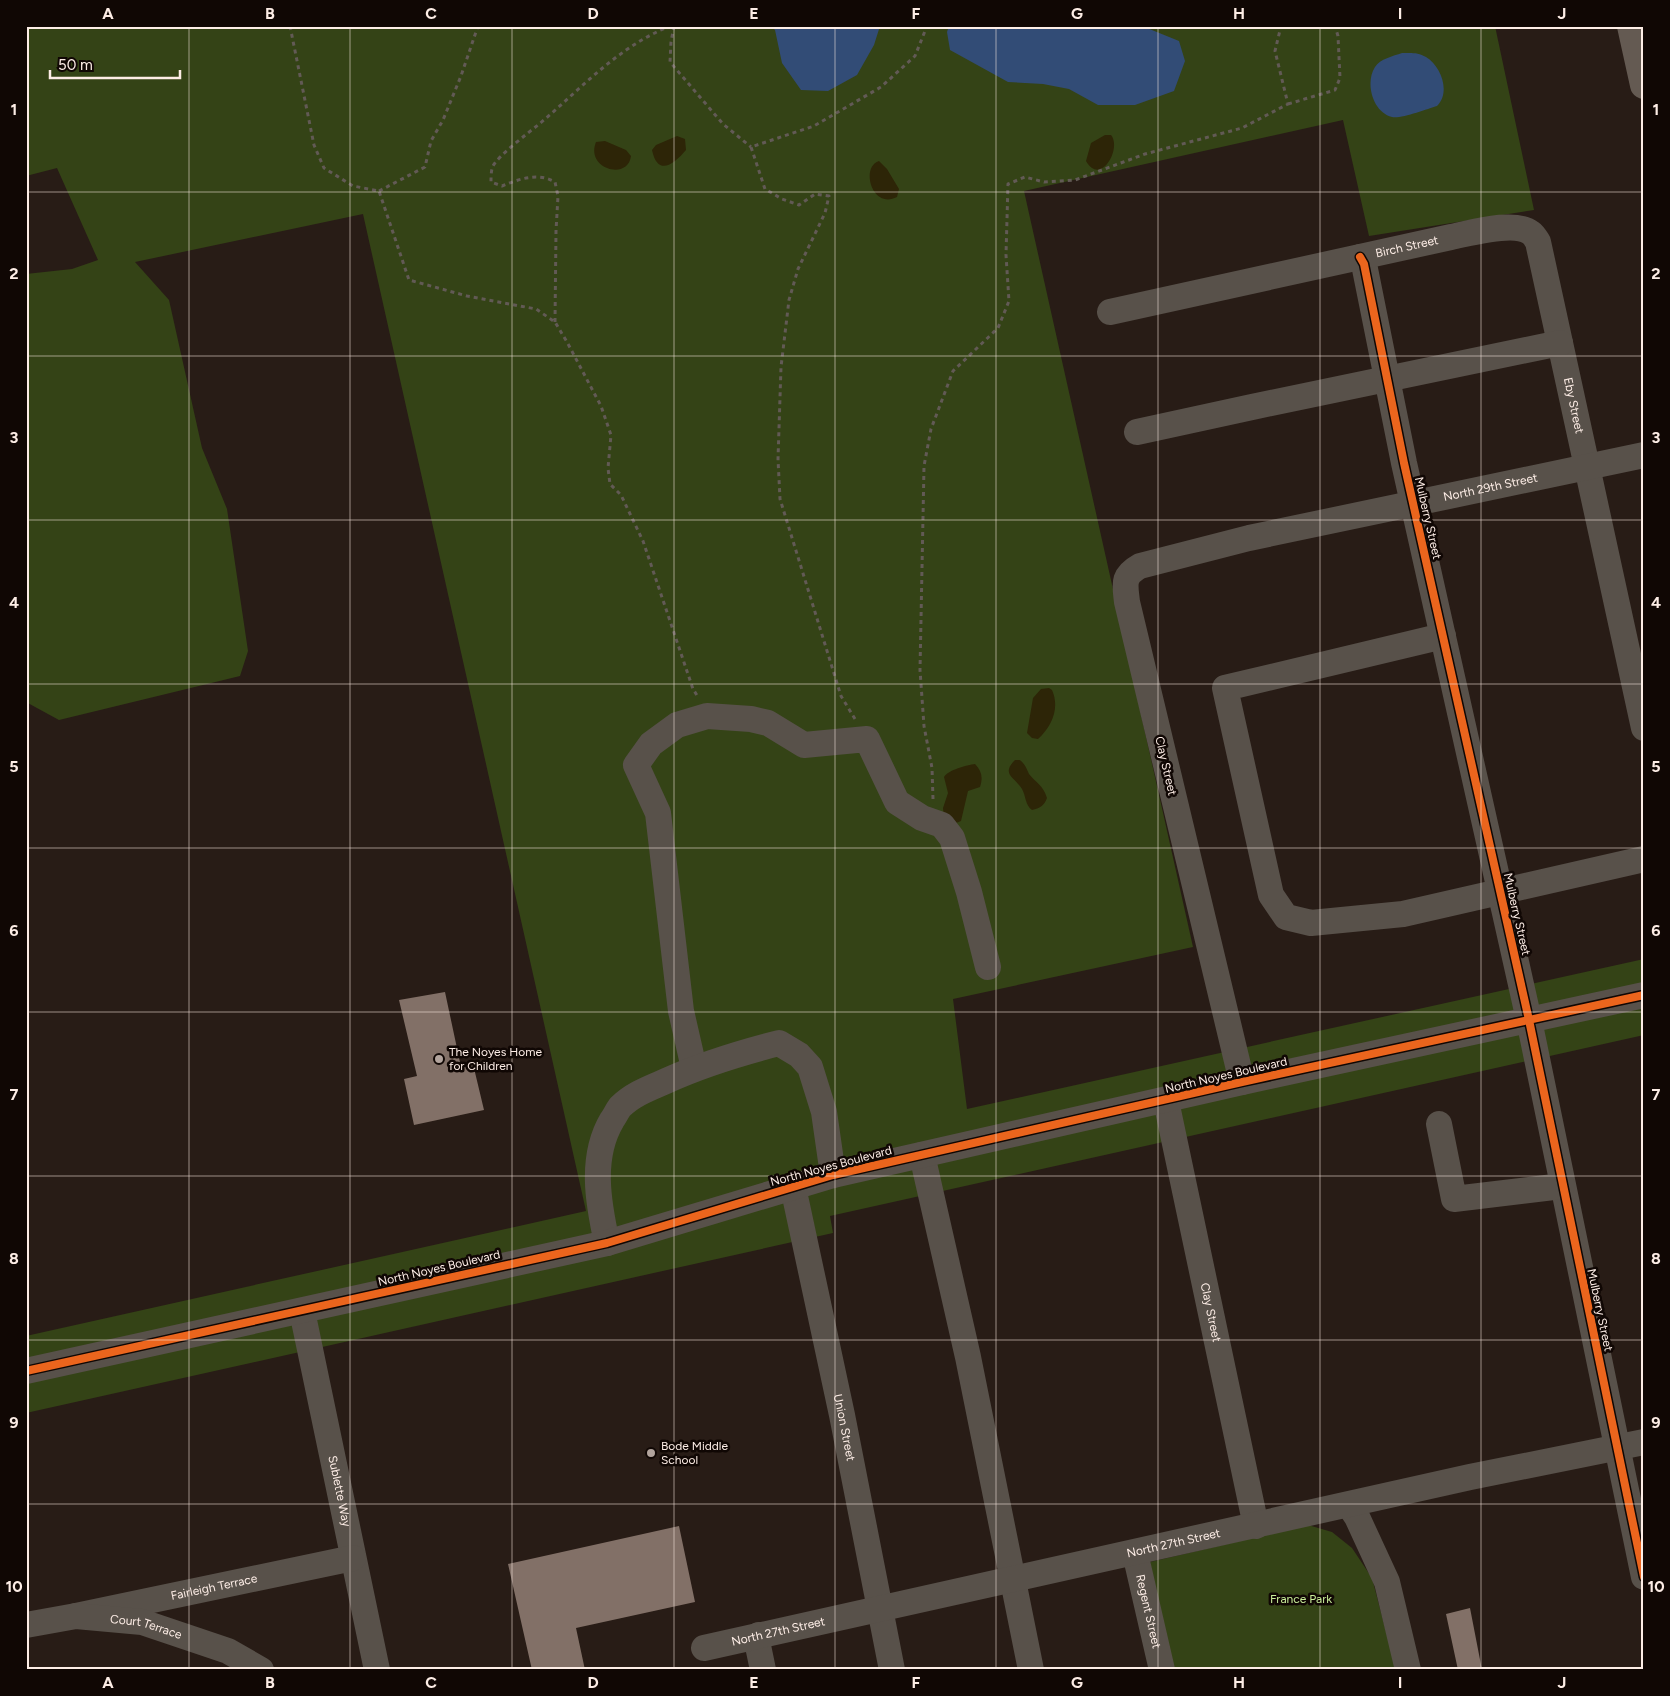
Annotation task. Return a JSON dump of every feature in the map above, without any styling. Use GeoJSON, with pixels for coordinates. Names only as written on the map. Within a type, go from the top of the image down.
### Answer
{"type":"FeatureCollection","features":[{"type":"Feature","properties":{"kind":"main road"},"geometry":{"type":"LineString","coordinates":[[1631,26],[1644,85]]}},
{"type":"Feature","properties":{"kind":"street","name":"Birch Street"},"geometry":{"type":"LineString","coordinates":[[1110,312],[1451,237],[1506,227],[1520,227],[1532,233],[1538,242],[1560,343]]}},
{"type":"Feature","properties":{"kind":"street","name":"Mulberry Street"},"geometry":{"type":"LineString","coordinates":[[1360,257],[1364,264],[1413,504],[1529,1020],[1644,1578]]}},
{"type":"Feature","properties":{"kind":"street"},"geometry":{"type":"LineString","coordinates":[[1137,432],[1560,343]]}},
{"type":"Feature","properties":{"kind":"street","name":"Eby Street"},"geometry":{"type":"LineString","coordinates":[[1560,343],[1644,728]]}},
{"type":"Feature","properties":{"kind":"street","name":"North 29th Street"},"geometry":{"type":"LineString","coordinates":[[1249,538],[1644,455]]}},
{"type":"Feature","properties":{"kind":"street","name":"Clay Street"},"geometry":{"type":"LineString","coordinates":[[1242,1082],[1127,602],[1125,581],[1131,571],[1140,566],[1249,538]]}},
{"type":"Feature","properties":{"kind":"street"},"geometry":{"type":"LineString","coordinates":[[1443,636],[1225,688],[1271,895],[1286,917],[1311,923],[1403,914],[1644,859]]}},
{"type":"Feature","properties":{"kind":"street"},"geometry":{"type":"LineString","coordinates":[[694,1068],[681,1010],[658,813],[636,765],[651,744],[676,725],[708,716],[751,719],[768,723],[804,746],[867,739],[897,802],[922,818],[942,825],[952,838],[969,892],[988,967]]}},
{"type":"Feature","properties":{"kind":"street","name":"North Noyes Boulevard"},"geometry":{"type":"LineString","coordinates":[[26,1371],[608,1243],[833,1175],[1242,1082],[1644,995]]}},
{"type":"Feature","properties":{"kind":"street"},"geometry":{"type":"LineString","coordinates":[[608,1243],[600,1212],[598,1163],[604,1134],[619,1108],[634,1096],[694,1068],[779,1042],[799,1055],[810,1066],[824,1112],[833,1175]]}},
{"type":"Feature","properties":{"kind":"street","name":"Clay Street"},"geometry":{"type":"LineString","coordinates":[[1166,1100],[1256,1526]]}},
{"type":"Feature","properties":{"kind":"street"},"geometry":{"type":"LineString","coordinates":[[1439,1124],[1454,1199],[1562,1186]]}},
{"type":"Feature","properties":{"kind":"street"},"geometry":{"type":"LineString","coordinates":[[922,1155],[968,1357],[1031,1670]]}},
{"type":"Feature","properties":{"kind":"street","name":"Union Street"},"geometry":{"type":"LineString","coordinates":[[793,1187],[842,1415],[892,1670]]}},
{"type":"Feature","properties":{"kind":"street","name":"Sublette Way"},"geometry":{"type":"LineString","coordinates":[[302,1311],[377,1670]]}},
{"type":"Feature","properties":{"kind":"street","name":"North 27th Street"},"geometry":{"type":"LineString","coordinates":[[704,1648],[1470,1477],[1644,1442]]}},
{"type":"Feature","properties":{"kind":"street"},"geometry":{"type":"LineString","coordinates":[[1349,1505],[1357,1517],[1387,1582],[1408,1670]]}},
{"type":"Feature","properties":{"kind":"street","name":"Regent Street"},"geometry":{"type":"LineString","coordinates":[[1135,1553],[1162,1670]]}},
{"type":"Feature","properties":{"kind":"street","name":"Fairleigh Terrace"},"geometry":{"type":"LineString","coordinates":[[76,1616],[353,1558]]}},
{"type":"Feature","properties":{"kind":"street","name":"Court Terrace"},"geometry":{"type":"LineString","coordinates":[[26,1625],[76,1616],[142,1622],[228,1651],[261,1670]]}},
{"type":"Feature","properties":{"kind":"street"},"geometry":{"type":"LineString","coordinates":[[759,1635],[757,1641],[763,1670]]}},
{"type":"Feature","properties":{"kind":"path"},"geometry":{"type":"LineString","coordinates":[[290,26],[314,145],[324,168],[353,186],[378,191],[425,167],[431,141],[443,120],[478,26]]}},
{"type":"Feature","properties":{"kind":"path"},"geometry":{"type":"LineString","coordinates":[[555,322],[558,196],[555,182],[546,177],[520,179],[502,186],[491,182],[492,166],[608,62],[645,37],[670,26]]}},
{"type":"Feature","properties":{"kind":"path"},"geometry":{"type":"LineString","coordinates":[[674,26],[670,62],[723,124],[751,148],[765,188],[782,199],[799,205],[815,194],[829,196],[825,213],[798,269],[790,300],[780,366],[778,459],[780,499],[841,696],[867,739]]}},
{"type":"Feature","properties":{"kind":"path"},"geometry":{"type":"LineString","coordinates":[[751,148],[814,126],[881,87],[916,56],[926,26]]}},
{"type":"Feature","properties":{"kind":"path"},"geometry":{"type":"LineString","coordinates":[[1281,26],[1274,51],[1288,104]]}},
{"type":"Feature","properties":{"kind":"path"},"geometry":{"type":"LineString","coordinates":[[935,822],[932,768],[924,726],[920,670],[924,466],[931,429],[953,371],[998,328],[1010,301],[1006,255],[1008,184],[1024,177],[1044,182],[1075,180],[1145,154],[1242,128],[1288,104],[1335,90],[1340,78],[1338,36],[1335,26]]}},
{"type":"Feature","properties":{"kind":"path"},"geometry":{"type":"LineString","coordinates":[[378,191],[409,280],[467,296],[536,309],[555,322],[600,406],[611,435],[608,468],[610,484],[621,495],[644,541],[694,689],[708,716]]}},
{"type":"Feature","properties":{"kind":"green space"},"geometry":{"type":"Polygon","coordinates":[[[26,26],[1495,26],[1534,210],[1369,236],[1343,120],[1024,191],[1193,947],[953,999],[967,1109],[1644,959],[1644,1035],[830,1216],[833,1233],[26,1413],[26,1336],[586,1211],[363,214],[135,262],[169,300],[202,448],[227,509],[248,651],[240,676],[59,720],[26,702],[26,274],[72,269],[98,260],[57,168],[26,176],[26,26]]]}},
{"type":"Feature","properties":{"kind":"green space","name":"France Park"},"geometry":{"type":"Polygon","coordinates":[[[1308,1525],[1332,1532],[1352,1548],[1372,1578],[1396,1670],[1171,1670],[1150,1562],[1308,1525]]]}},
{"type":"Feature","properties":{"kind":"sand"},"geometry":{"type":"Polygon","coordinates":[[[1105,135],[1111,135],[1114,141],[1114,148],[1108,163],[1098,170],[1092,168],[1086,161],[1091,143],[1105,135]]]}},
{"type":"Feature","properties":{"kind":"sand"},"geometry":{"type":"Polygon","coordinates":[[[677,136],[685,139],[686,150],[672,163],[662,166],[658,164],[652,150],[656,145],[677,136]]]}},
{"type":"Feature","properties":{"kind":"sand"},"geometry":{"type":"Polygon","coordinates":[[[605,141],[626,150],[631,156],[628,164],[616,170],[601,165],[596,159],[594,151],[596,142],[605,141]]]}},
{"type":"Feature","properties":{"kind":"sand"},"geometry":{"type":"Polygon","coordinates":[[[879,161],[887,169],[899,189],[897,197],[881,198],[871,186],[870,171],[873,165],[879,161]]]}},
{"type":"Feature","properties":{"kind":"sand"},"geometry":{"type":"Polygon","coordinates":[[[1049,688],[1052,690],[1055,703],[1051,723],[1038,739],[1032,738],[1027,733],[1033,698],[1041,689],[1049,688]]]}},
{"type":"Feature","properties":{"kind":"sand"},"geometry":{"type":"Polygon","coordinates":[[[1015,760],[1022,762],[1029,774],[1041,787],[1047,798],[1043,805],[1032,810],[1030,808],[1022,789],[1009,773],[1009,769],[1015,760]]]}},
{"type":"Feature","properties":{"kind":"sand"},"geometry":{"type":"Polygon","coordinates":[[[975,764],[982,778],[981,784],[980,787],[968,791],[961,821],[956,823],[944,818],[943,808],[948,793],[944,777],[953,770],[975,764]]]}},
{"type":"Feature","properties":{"kind":"water"},"geometry":{"type":"Polygon","coordinates":[[[771,26],[880,26],[874,45],[857,75],[828,91],[801,90],[782,63],[775,30],[771,26]]]}},
{"type":"Feature","properties":{"kind":"water"},"geometry":{"type":"Polygon","coordinates":[[[949,26],[1142,26],[1179,41],[1185,61],[1174,91],[1135,105],[1098,105],[1069,89],[1043,84],[1008,82],[950,50],[947,32],[949,26]]]}},
{"type":"Feature","properties":{"kind":"water"},"geometry":{"type":"Polygon","coordinates":[[[1402,53],[1420,54],[1436,66],[1444,87],[1443,94],[1437,106],[1408,115],[1392,117],[1385,114],[1375,103],[1371,88],[1372,73],[1380,62],[1402,53]]]}},
{"type":"Feature","properties":{"kind":"building","name":"The Noyes Home for Children"},"geometry":{"type":"Polygon","coordinates":[[[445,992],[461,1067],[473,1064],[484,1110],[414,1125],[404,1079],[417,1076],[399,1000],[445,992]]]}},
{"type":"Feature","properties":{"kind":"building"},"geometry":{"type":"Polygon","coordinates":[[[679,1526],[695,1602],[576,1628],[585,1670],[532,1670],[508,1564],[679,1526]]]}},
{"type":"Feature","properties":{"kind":"building"},"geometry":{"type":"Polygon","coordinates":[[[1470,1608],[1482,1670],[1458,1670],[1446,1614],[1470,1608]]]}},
{"type":"Feature","properties":{"kind":"cycle path"},"geometry":{"type":"LineString","coordinates":[[1360,257],[1364,264],[1404,463],[1529,1020],[1644,1577]]}},
{"type":"Feature","properties":{"kind":"cycle path"},"geometry":{"type":"LineString","coordinates":[[26,1371],[607,1243],[833,1175],[1242,1082],[1644,995]]}},
{"type":"Feature","properties":{"kind":"place","name":"The Noyes Home for Children"},"geometry":{"type":"Point","coordinates":[439,1059]}},
{"type":"Feature","properties":{"kind":"place","name":"Bode Middle School"},"geometry":{"type":"Point","coordinates":[651,1453]}}]}
